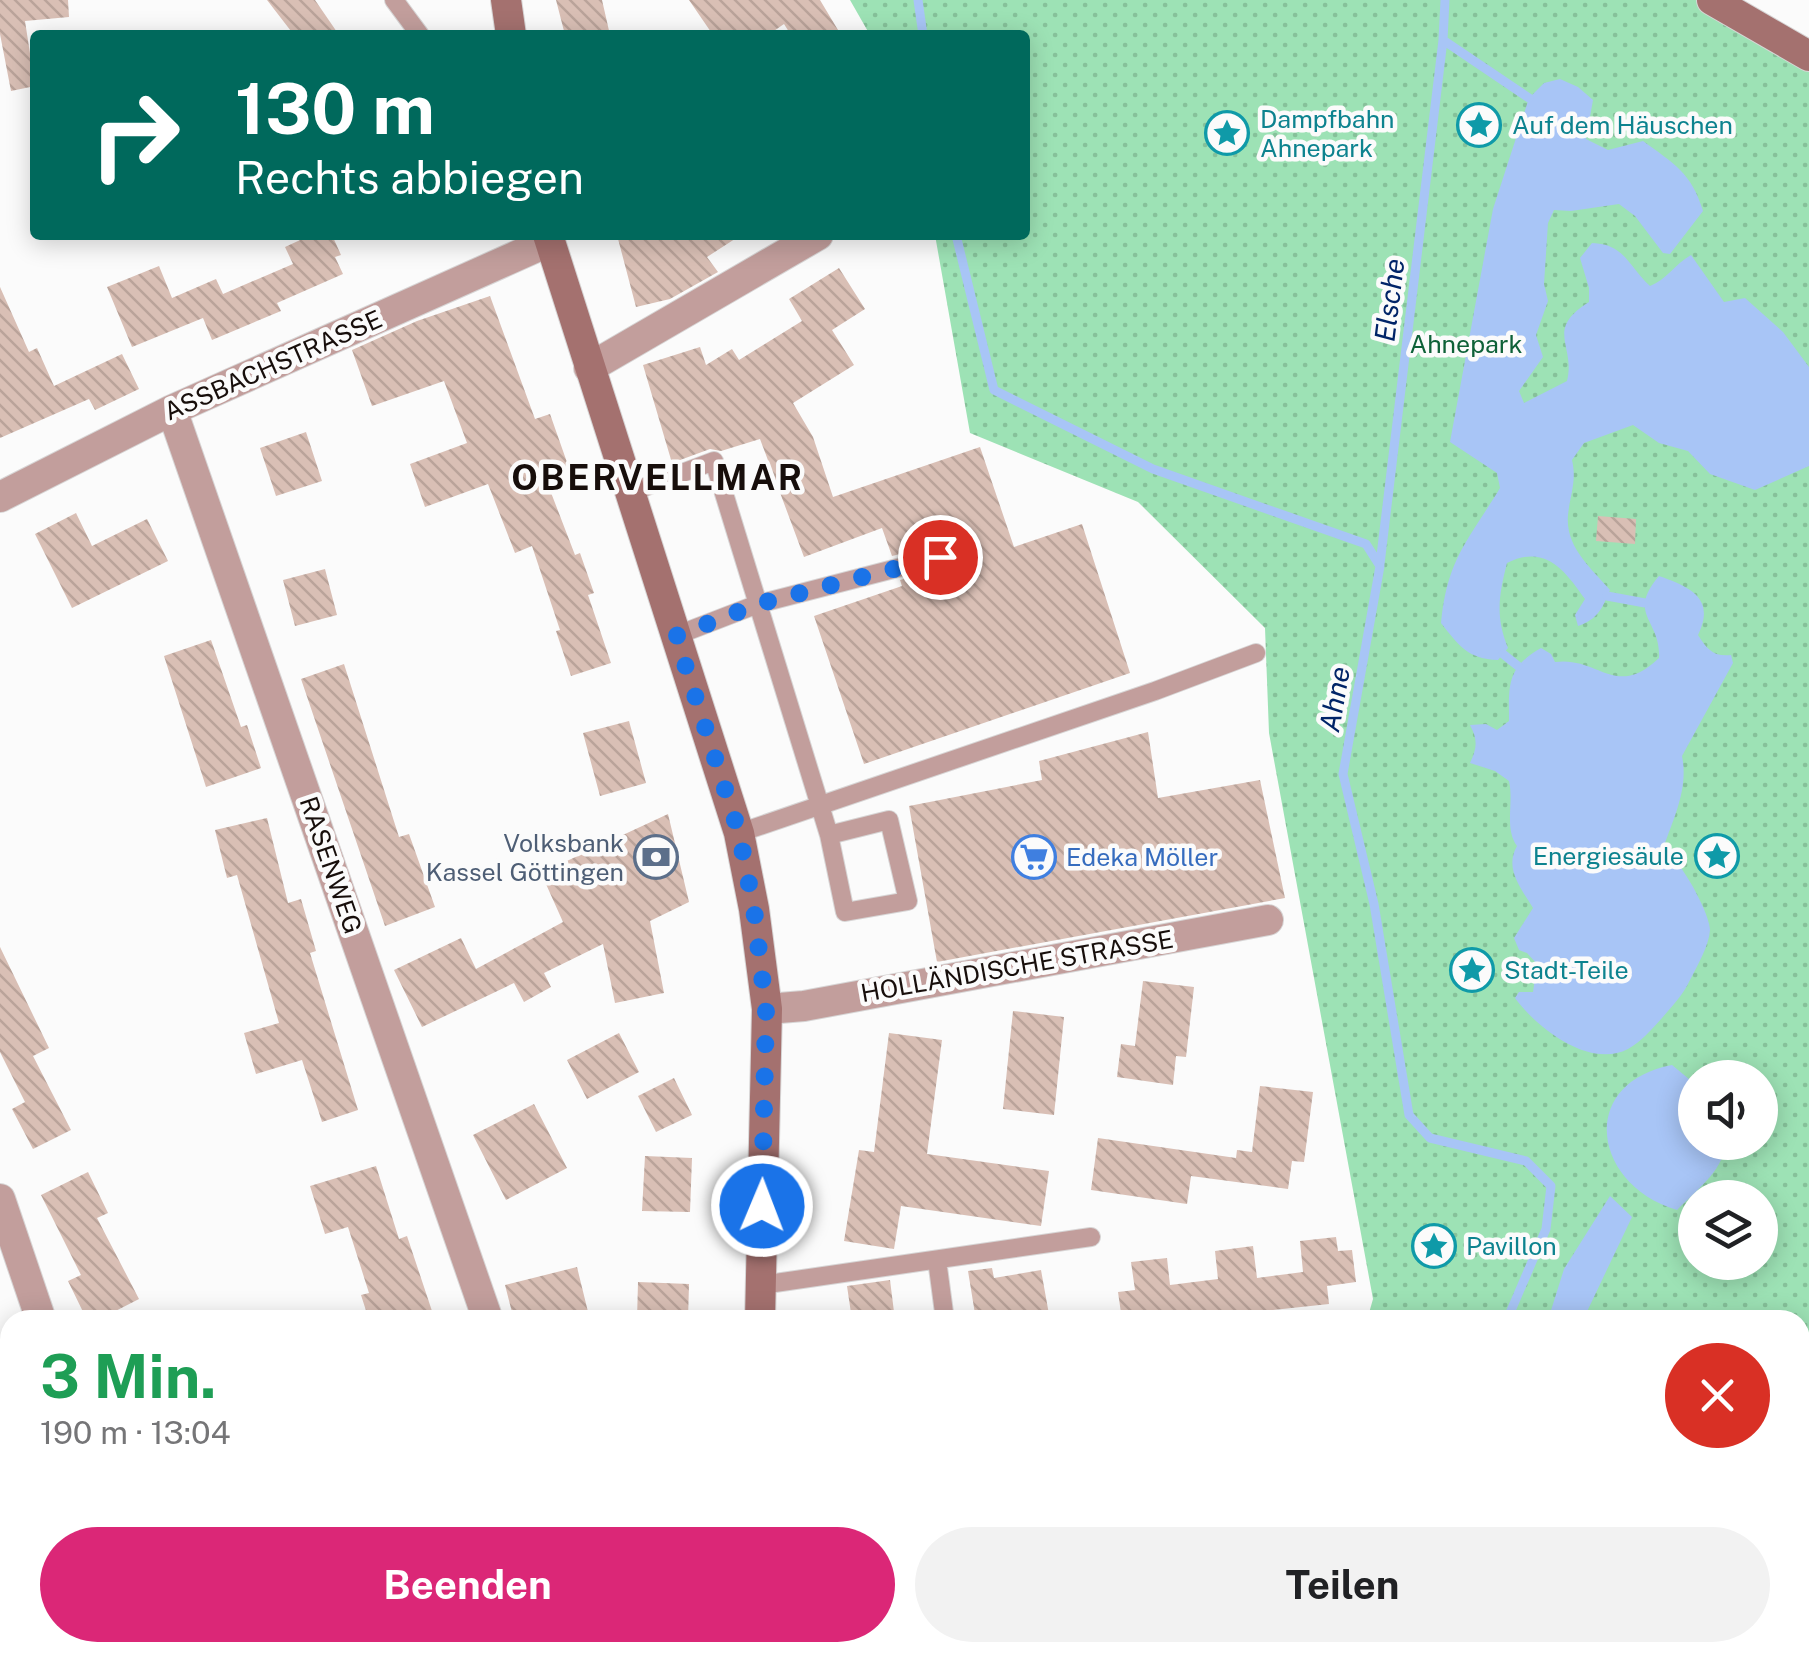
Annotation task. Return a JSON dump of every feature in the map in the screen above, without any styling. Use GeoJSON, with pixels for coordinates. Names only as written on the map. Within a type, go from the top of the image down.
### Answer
{"type":"FeatureCollection","features":[{"type":"Feature","properties":{"kind":"street"},"geometry":{"type":"LineString","coordinates":[[506,0],[510,30]]}},
{"type":"Feature","properties":{"kind":"street"},"geometry":{"type":"LineString","coordinates":[[1712,0],[1809,56]]}},
{"type":"Feature","properties":{"kind":"street","name":"ASSBACHSTRASSE"},"geometry":{"type":"LineString","coordinates":[[0,497],[172,410],[545,240]]}},
{"type":"Feature","properties":{"kind":"street"},"geometry":{"type":"LineString","coordinates":[[550,240],[739,833],[754,909],[766,1010],[760,1310]]}},
{"type":"Feature","properties":{"kind":"street"},"geometry":{"type":"LineString","coordinates":[[589,368],[809,240]]}},
{"type":"Feature","properties":{"kind":"street","name":"RASENWEG"},"geometry":{"type":"LineString","coordinates":[[172,410],[485,1310]]}},
{"type":"Feature","properties":{"kind":"street","name":"HOLLÄNDISCHE STRASSE"},"geometry":{"type":"LineString","coordinates":[[766,1010],[1268,920]]}},
{"type":"Feature","properties":{"kind":"street"},"geometry":{"type":"LineString","coordinates":[[0,1200],[38,1310]]}},
{"type":"Feature","properties":{"kind":"lane"},"geometry":{"type":"LineString","coordinates":[[394,0],[416,30]]}},
{"type":"Feature","properties":{"kind":"lane"},"geometry":{"type":"LineString","coordinates":[[630,493],[714,461],[829,835],[844,912],[908,901],[890,820],[829,835]]}},
{"type":"Feature","properties":{"kind":"lane"},"geometry":{"type":"LineString","coordinates":[[676,636],[758,604],[940,557]]}},
{"type":"Feature","properties":{"kind":"lane"},"geometry":{"type":"LineString","coordinates":[[739,833],[1136,698],[1256,653]]}},
{"type":"Feature","properties":{"kind":"lane"},"geometry":{"type":"LineString","coordinates":[[760,1285],[1092,1237]]}},
{"type":"Feature","properties":{"kind":"lane"},"geometry":{"type":"LineString","coordinates":[[936,1260],[944,1310]]}},
{"type":"Feature","properties":{"kind":"green space","name":"Ahnepark"},"geometry":{"type":"Polygon","coordinates":[[[850,0],[1708,0],[1809,60],[1809,1310],[1370,1310],[1373,1299],[1269,733],[1265,628],[1138,502],[970,433],[936,240],[1030,240],[1030,30],[867,30],[850,0]]]}},
{"type":"Feature","properties":{"kind":"water"},"geometry":{"type":"Polygon","coordinates":[[[1560,79],[1593,100],[1586,139],[1608,150],[1643,141],[1687,178],[1703,211],[1670,254],[1663,253],[1635,216],[1619,204],[1554,210],[1548,223],[1544,284],[1548,301],[1536,335],[1543,357],[1519,391],[1524,403],[1567,381],[1565,330],[1568,321],[1589,302],[1580,258],[1592,243],[1619,252],[1650,286],[1691,255],[1724,302],[1745,298],[1783,332],[1809,367],[1809,466],[1755,490],[1710,474],[1688,451],[1659,443],[1633,425],[1584,443],[1572,460],[1568,527],[1581,556],[1610,590],[1607,597],[1595,617],[1578,626],[1575,615],[1585,599],[1561,569],[1532,556],[1507,563],[1500,606],[1508,648],[1498,660],[1488,659],[1465,650],[1441,623],[1454,566],[1500,488],[1497,473],[1450,442],[1493,209],[1529,98],[1544,83],[1560,79]]]}},
{"type":"Feature","properties":{"kind":"water"},"geometry":{"type":"Polygon","coordinates":[[[1659,576],[1697,596],[1704,612],[1698,635],[1711,651],[1731,655],[1733,663],[1682,756],[1681,793],[1662,852],[1680,866],[1691,883],[1710,930],[1705,949],[1678,1000],[1628,1049],[1597,1054],[1550,1033],[1515,998],[1519,992],[1533,992],[1537,964],[1519,950],[1514,938],[1533,908],[1513,870],[1517,846],[1510,823],[1509,781],[1495,771],[1470,763],[1476,744],[1470,725],[1486,724],[1497,730],[1509,721],[1515,671],[1541,648],[1555,662],[1584,665],[1607,674],[1630,676],[1644,670],[1659,658],[1645,600],[1659,576]]]}},
{"type":"Feature","properties":{"kind":"water"},"geometry":{"type":"Polygon","coordinates":[[[1672,1065],[1678,1070],[1678,1160],[1721,1160],[1707,1180],[1678,1180],[1677,1210],[1648,1197],[1627,1179],[1613,1158],[1607,1135],[1609,1112],[1621,1092],[1641,1075],[1672,1065]]]}},
{"type":"Feature","properties":{"kind":"water"},"geometry":{"type":"Polygon","coordinates":[[[1610,1196],[1632,1217],[1588,1310],[1551,1310],[1564,1269],[1610,1196]]]}},
{"type":"Feature","properties":{"kind":"building"},"geometry":{"type":"Polygon","coordinates":[[[0,0],[68,0],[69,17],[25,21],[30,87],[11,91],[0,34],[0,0]]]}},
{"type":"Feature","properties":{"kind":"building"},"geometry":{"type":"Polygon","coordinates":[[[267,0],[315,0],[336,30],[290,30],[267,0]]]}},
{"type":"Feature","properties":{"kind":"building"},"geometry":{"type":"Polygon","coordinates":[[[556,0],[602,0],[609,30],[564,30],[556,0]]]}},
{"type":"Feature","properties":{"kind":"building"},"geometry":{"type":"Polygon","coordinates":[[[689,0],[820,0],[838,30],[788,30],[784,24],[775,30],[710,30],[689,0]]]}},
{"type":"Feature","properties":{"kind":"building"},"geometry":{"type":"Polygon","coordinates":[[[300,240],[334,240],[341,255],[335,257],[343,274],[277,303],[281,311],[212,340],[203,318],[132,347],[107,287],[159,266],[172,298],[216,279],[223,294],[293,264],[285,247],[300,240]]]}},
{"type":"Feature","properties":{"kind":"building"},"geometry":{"type":"Polygon","coordinates":[[[618,240],[733,240],[707,257],[718,272],[670,299],[636,307],[618,240]]]}},
{"type":"Feature","properties":{"kind":"building"},"geometry":{"type":"Polygon","coordinates":[[[839,268],[865,309],[832,330],[854,365],[793,403],[813,437],[833,497],[980,447],[1014,547],[1082,524],[1130,673],[864,764],[814,616],[902,586],[900,580],[944,569],[952,561],[952,553],[938,545],[892,556],[882,528],[804,557],[760,439],[721,451],[710,449],[672,463],[643,365],[700,347],[706,365],[732,349],[739,360],[802,321],[789,299],[839,268]]]}},
{"type":"Feature","properties":{"kind":"building"},"geometry":{"type":"Polygon","coordinates":[[[0,287],[29,352],[37,348],[54,386],[122,354],[139,389],[95,410],[89,399],[0,438],[0,287]]]}},
{"type":"Feature","properties":{"kind":"building"},"geometry":{"type":"Polygon","coordinates":[[[490,296],[535,419],[550,414],[569,468],[545,477],[575,555],[580,553],[594,593],[588,595],[611,663],[571,676],[532,546],[515,553],[488,484],[425,507],[410,464],[467,443],[444,381],[372,406],[352,350],[417,321],[490,296]]]}},
{"type":"Feature","properties":{"kind":"building"},"geometry":{"type":"Polygon","coordinates":[[[306,432],[322,481],[276,496],[260,448],[306,432]]]}},
{"type":"Feature","properties":{"kind":"building"},"geometry":{"type":"Polygon","coordinates":[[[76,513],[92,546],[147,519],[168,561],[72,608],[35,534],[76,513]]]}},
{"type":"Feature","properties":{"kind":"building"},"geometry":{"type":"Polygon","coordinates":[[[1598,516],[1636,519],[1635,544],[1596,541],[1598,516]]]}},
{"type":"Feature","properties":{"kind":"building"},"geometry":{"type":"Polygon","coordinates":[[[325,569],[337,615],[295,626],[283,580],[325,569]]]}},
{"type":"Feature","properties":{"kind":"building"},"geometry":{"type":"Polygon","coordinates":[[[211,640],[241,727],[247,725],[261,768],[206,787],[164,656],[211,640]]]}},
{"type":"Feature","properties":{"kind":"building"},"geometry":{"type":"Polygon","coordinates":[[[344,664],[399,837],[409,834],[435,907],[385,926],[301,679],[344,664]]]}},
{"type":"Feature","properties":{"kind":"building"},"geometry":{"type":"Polygon","coordinates":[[[629,721],[646,783],[600,796],[583,733],[629,721]]]}},
{"type":"Feature","properties":{"kind":"building"},"geometry":{"type":"Polygon","coordinates":[[[1148,732],[1158,798],[1260,780],[1285,898],[937,962],[909,806],[1042,780],[1039,761],[1148,732]]]}},
{"type":"Feature","properties":{"kind":"building"},"geometry":{"type":"Polygon","coordinates":[[[668,814],[689,902],[650,921],[664,993],[615,1003],[603,944],[544,973],[551,987],[524,1002],[514,983],[422,1027],[394,970],[461,938],[476,969],[563,922],[541,873],[668,814]]]}},
{"type":"Feature","properties":{"kind":"building"},"geometry":{"type":"Polygon","coordinates":[[[267,818],[288,903],[301,899],[316,951],[310,953],[358,1110],[322,1122],[302,1060],[256,1074],[244,1033],[279,1023],[237,875],[227,878],[215,830],[267,818]]]}},
{"type":"Feature","properties":{"kind":"building"},"geometry":{"type":"Polygon","coordinates":[[[0,947],[49,1048],[33,1056],[71,1130],[33,1149],[12,1109],[25,1102],[0,1052],[0,947]]]}},
{"type":"Feature","properties":{"kind":"building"},"geometry":{"type":"Polygon","coordinates":[[[1143,981],[1194,987],[1186,1057],[1176,1056],[1173,1085],[1117,1077],[1121,1044],[1135,1046],[1143,981]]]}},
{"type":"Feature","properties":{"kind":"building"},"geometry":{"type":"Polygon","coordinates":[[[1013,1011],[1064,1017],[1054,1115],[1003,1109],[1013,1011]]]}},
{"type":"Feature","properties":{"kind":"building"},"geometry":{"type":"Polygon","coordinates":[[[619,1033],[639,1072],[587,1099],[567,1060],[619,1033]]]}},
{"type":"Feature","properties":{"kind":"building"},"geometry":{"type":"Polygon","coordinates":[[[889,1033],[942,1040],[927,1154],[1049,1171],[1041,1226],[901,1206],[894,1249],[844,1241],[859,1150],[874,1152],[889,1033]]]}},
{"type":"Feature","properties":{"kind":"building"},"geometry":{"type":"Polygon","coordinates":[[[674,1078],[692,1115],[656,1132],[638,1096],[674,1078]]]}},
{"type":"Feature","properties":{"kind":"building"},"geometry":{"type":"Polygon","coordinates":[[[1260,1086],[1313,1092],[1304,1162],[1292,1161],[1288,1189],[1191,1176],[1187,1204],[1091,1190],[1098,1138],[1236,1158],[1237,1150],[1252,1152],[1260,1086]]]}},
{"type":"Feature","properties":{"kind":"building"},"geometry":{"type":"Polygon","coordinates":[[[534,1104],[567,1168],[506,1200],[473,1135],[534,1104]]]}},
{"type":"Feature","properties":{"kind":"building"},"geometry":{"type":"Polygon","coordinates":[[[645,1156],[692,1158],[690,1212],[642,1211],[645,1156]]]}},
{"type":"Feature","properties":{"kind":"building"},"geometry":{"type":"Polygon","coordinates":[[[376,1166],[399,1239],[407,1236],[432,1310],[366,1310],[361,1295],[369,1293],[348,1227],[325,1234],[310,1186],[376,1166]]]}},
{"type":"Feature","properties":{"kind":"building"},"geometry":{"type":"Polygon","coordinates":[[[88,1172],[108,1213],[97,1218],[139,1299],[118,1310],[82,1310],[68,1281],[81,1275],[41,1195],[88,1172]]]}},
{"type":"Feature","properties":{"kind":"building"},"geometry":{"type":"Polygon","coordinates":[[[1336,1237],[1338,1251],[1352,1250],[1356,1282],[1327,1286],[1329,1304],[1273,1310],[1121,1310],[1118,1292],[1135,1290],[1131,1262],[1167,1258],[1170,1285],[1218,1279],[1215,1251],[1253,1246],[1257,1278],[1303,1272],[1300,1241],[1336,1237]]]}},
{"type":"Feature","properties":{"kind":"building"},"geometry":{"type":"Polygon","coordinates":[[[577,1267],[588,1310],[511,1310],[505,1285],[577,1267]]]}},
{"type":"Feature","properties":{"kind":"building"},"geometry":{"type":"Polygon","coordinates":[[[992,1268],[994,1278],[1041,1270],[1048,1310],[974,1310],[968,1271],[992,1268]]]}},
{"type":"Feature","properties":{"kind":"building"},"geometry":{"type":"Polygon","coordinates":[[[890,1280],[894,1310],[851,1310],[847,1286],[890,1280]]]}},
{"type":"Feature","properties":{"kind":"building"},"geometry":{"type":"Polygon","coordinates":[[[638,1282],[689,1284],[688,1310],[637,1310],[638,1282]]]}},
{"type":"Feature","properties":{"kind":"waterway","name":"Ahne"},"geometry":{"type":"LineString","coordinates":[[918,0],[922,30]]}},
{"type":"Feature","properties":{"kind":"waterway","name":"Elsche"},"geometry":{"type":"LineString","coordinates":[[1445,0],[1443,40],[1529,98]]}},
{"type":"Feature","properties":{"kind":"waterway","name":"Elsche"},"geometry":{"type":"LineString","coordinates":[[1380,564],[1443,40]]}},
{"type":"Feature","properties":{"kind":"waterway","name":"Ahne"},"geometry":{"type":"LineString","coordinates":[[957,240],[994,390],[1153,469],[1366,544],[1380,566],[1343,774],[1374,904],[1409,1115],[1430,1138],[1526,1161],[1551,1186],[1546,1229],[1511,1310]]}},
{"type":"Feature","properties":{"kind":"waterway"},"geometry":{"type":"LineString","coordinates":[[1607,596],[1645,603]]}},
{"type":"Feature","properties":{"kind":"waterway"},"geometry":{"type":"LineString","coordinates":[[1503,654],[1518,666]]}},
{"type":"Feature","properties":{"kind":"place","name":"Auf dem Häuschen"},"geometry":{"type":"Point","coordinates":[1479,125]}},
{"type":"Feature","properties":{"kind":"place","name":"Dampfbahn Ahnepark"},"geometry":{"type":"Point","coordinates":[1227,133]}},
{"type":"Feature","properties":{"kind":"place","name":"Energiesäule"},"geometry":{"type":"Point","coordinates":[1717,856]}},
{"type":"Feature","properties":{"kind":"place","name":"Volksbank Kassel Göttingen"},"geometry":{"type":"Point","coordinates":[656,857]}},
{"type":"Feature","properties":{"kind":"place","name":"Edeka Möller"},"geometry":{"type":"Point","coordinates":[1034,857]}},
{"type":"Feature","properties":{"kind":"place","name":"Stadt-Teile"},"geometry":{"type":"Point","coordinates":[1472,970]}},
{"type":"Feature","properties":{"kind":"place","name":"Pavillon"},"geometry":{"type":"Point","coordinates":[1434,1246]}},
{"type":"Feature","properties":{"kind":"district","name":"OBERVELLMAR"},"geometry":{"type":"Point","coordinates":[658,477]}},
{"type":"Feature","properties":{"kind":"route"},"geometry":{"type":"LineString","coordinates":[[762,1206],[766,1010],[754,909],[739,833],[676,636],[758,604],[940,557]]}}]}
